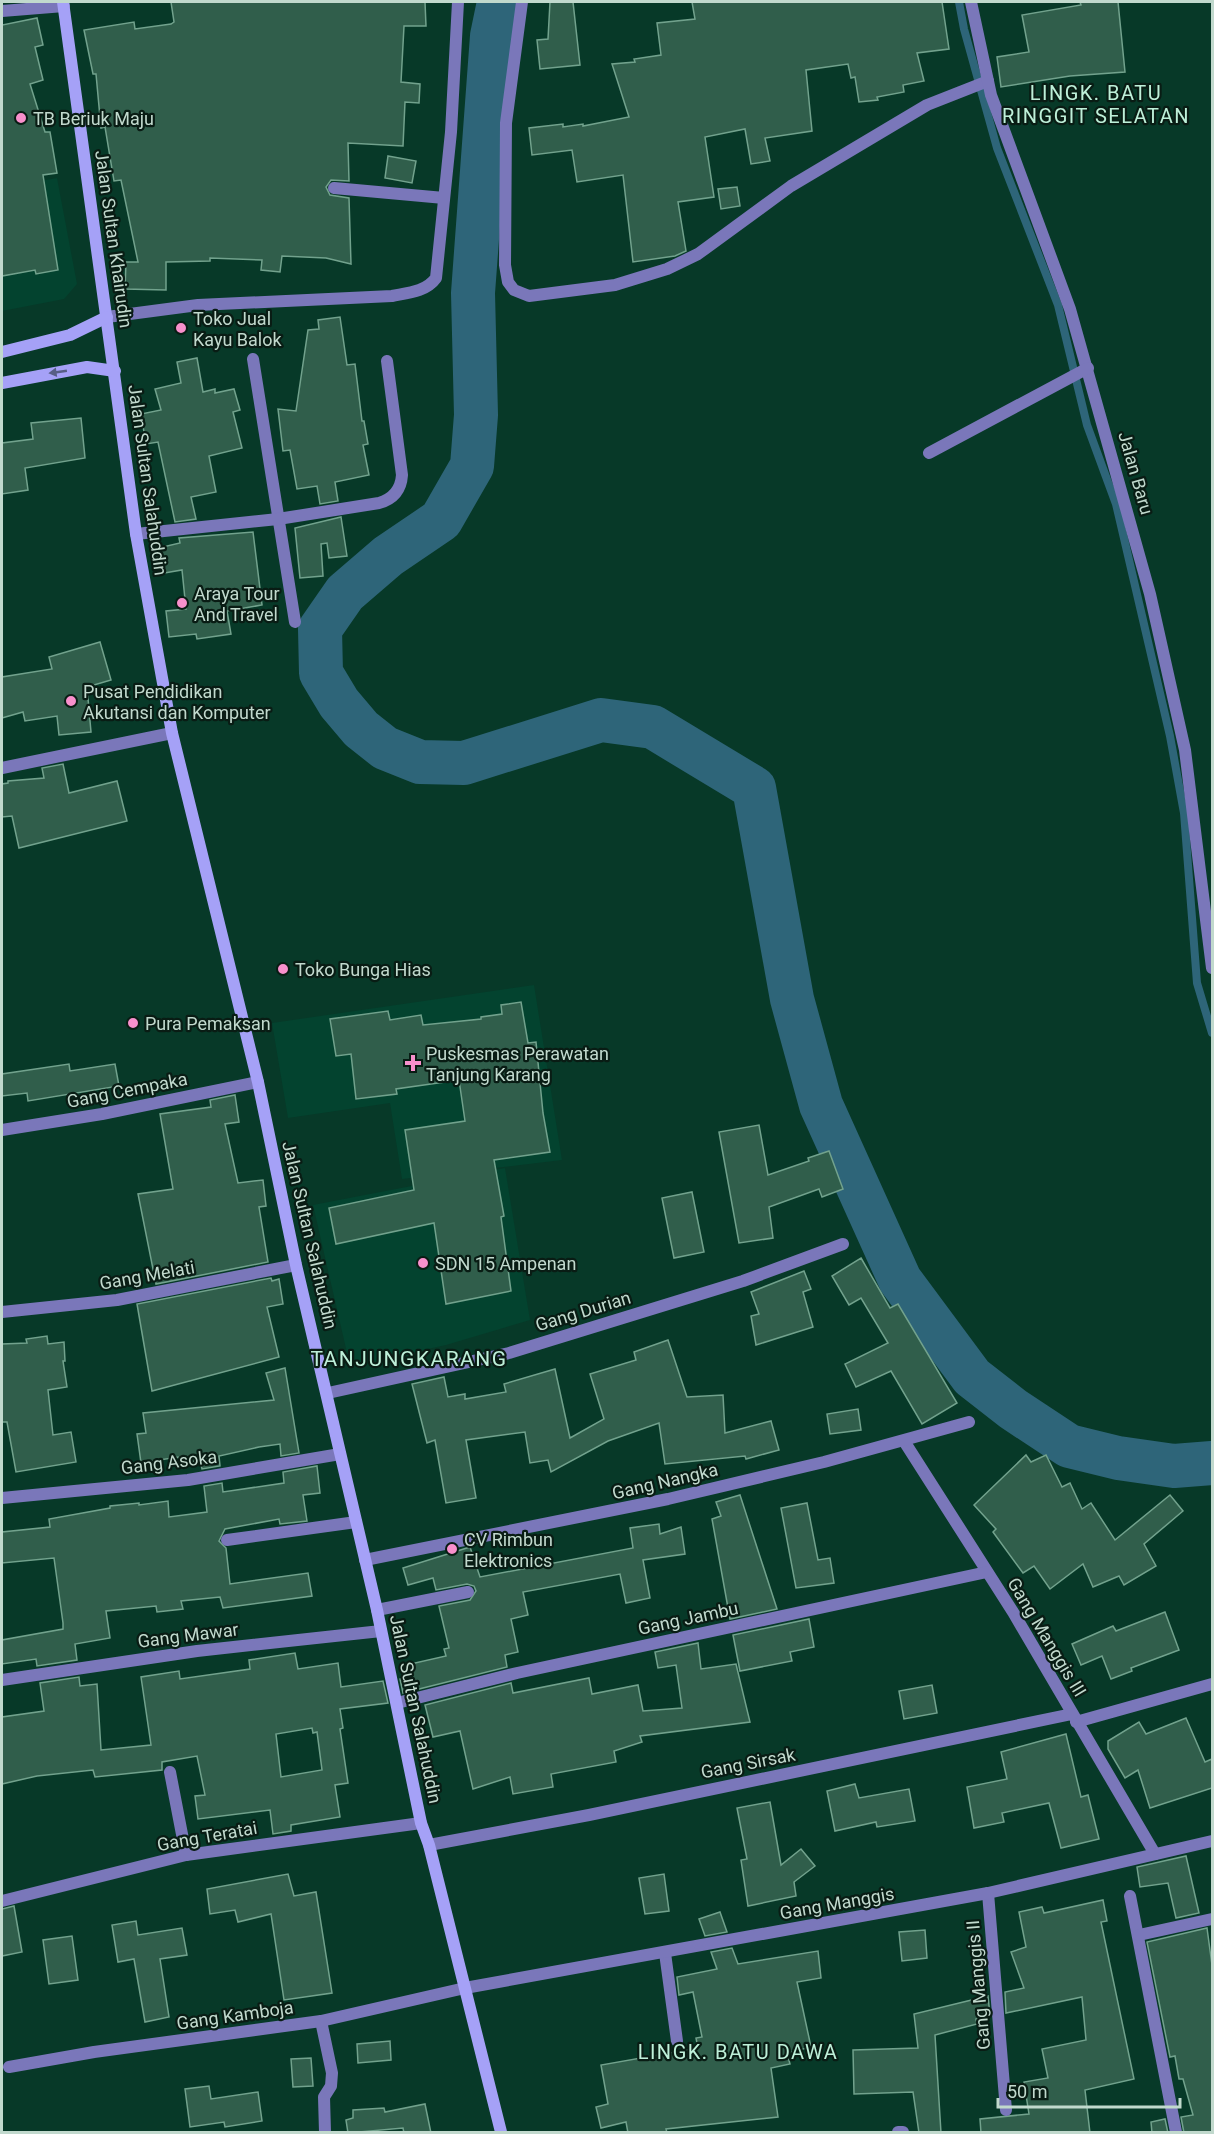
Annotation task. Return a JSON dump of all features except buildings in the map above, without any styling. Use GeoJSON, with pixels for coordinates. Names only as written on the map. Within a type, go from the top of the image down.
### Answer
{"type":"FeatureCollection","features":[{"type":"Feature","properties":{"kind":"main road","name":"Jalan Sultan Khairudin"},"geometry":{"type":"LineString","coordinates":[[63,4],[111,340]]}},
{"type":"Feature","properties":{"kind":"main road"},"geometry":{"type":"LineString","coordinates":[[2,352],[70,335],[107,317]]}},
{"type":"Feature","properties":{"kind":"main road","name":"Jalan Sultan Salahuddin"},"geometry":{"type":"LineString","coordinates":[[111,340],[136,534],[172,733],[258,1082],[296,1265],[328,1393],[377,1610],[421,1823],[429,1845],[501,2133]]}},
{"type":"Feature","properties":{"kind":"main road"},"geometry":{"type":"LineString","coordinates":[[2,383],[87,368],[115,371]]}},
{"type":"Feature","properties":{"kind":"street"},"geometry":{"type":"LineString","coordinates":[[107,317],[204,304],[330,297],[361,299],[421,290],[436,278],[451,132],[458,2]]}},
{"type":"Feature","properties":{"kind":"street"},"geometry":{"type":"LineString","coordinates":[[522,2],[506,123],[505,265],[508,282],[521,295],[529,296],[615,285],[667,269],[698,255],[791,186],[927,105],[981,83]]}},
{"type":"Feature","properties":{"kind":"street","name":"Jalan Baru"},"geometry":{"type":"LineString","coordinates":[[971,2],[981,83],[1010,151],[1070,309],[1083,371],[1144,573],[1185,750],[1212,968]]}},
{"type":"Feature","properties":{"kind":"street"},"geometry":{"type":"LineString","coordinates":[[2,10],[63,4]]}},
{"type":"Feature","properties":{"kind":"street"},"geometry":{"type":"LineString","coordinates":[[334,188],[444,198]]}},
{"type":"Feature","properties":{"kind":"street"},"geometry":{"type":"LineString","coordinates":[[253,359],[295,622]]}},
{"type":"Feature","properties":{"kind":"street"},"geometry":{"type":"LineString","coordinates":[[136,534],[278,519],[388,500],[397,491],[402,471],[387,361]]}},
{"type":"Feature","properties":{"kind":"street"},"geometry":{"type":"LineString","coordinates":[[929,453],[1083,371]]}},
{"type":"Feature","properties":{"kind":"street"},"geometry":{"type":"LineString","coordinates":[[2,768],[172,733]]}},
{"type":"Feature","properties":{"kind":"street","name":"Gang Cempaka"},"geometry":{"type":"LineString","coordinates":[[2,1130],[102,1114],[258,1082]]}},
{"type":"Feature","properties":{"kind":"street","name":"Gang Durian"},"geometry":{"type":"LineString","coordinates":[[328,1393],[509,1353],[742,1281],[843,1244]]}},
{"type":"Feature","properties":{"kind":"street","name":"Gang Melati"},"geometry":{"type":"LineString","coordinates":[[2,1312],[117,1300],[296,1265]]}},
{"type":"Feature","properties":{"kind":"street","name":"Gang Nangka"},"geometry":{"type":"LineString","coordinates":[[365,1560],[595,1515],[824,1462],[969,1422]]}},
{"type":"Feature","properties":{"kind":"street","name":"Gang Manggis III"},"geometry":{"type":"LineString","coordinates":[[904,1441],[987,1572],[1155,1854]]}},
{"type":"Feature","properties":{"kind":"street","name":"Gang Asoka"},"geometry":{"type":"LineString","coordinates":[[2,1498],[188,1480],[340,1454]]}},
{"type":"Feature","properties":{"kind":"street"},"geometry":{"type":"LineString","coordinates":[[227,1540],[356,1522]]}},
{"type":"Feature","properties":{"kind":"street","name":"Gang Jambu"},"geometry":{"type":"LineString","coordinates":[[397,1703],[517,1673],[987,1572]]}},
{"type":"Feature","properties":{"kind":"street"},"geometry":{"type":"LineString","coordinates":[[377,1610],[468,1592]]}},
{"type":"Feature","properties":{"kind":"street","name":"Gang Mawar"},"geometry":{"type":"LineString","coordinates":[[2,1680],[197,1652],[381,1630]]}},
{"type":"Feature","properties":{"kind":"street","name":"Gang Sirsak"},"geometry":{"type":"LineString","coordinates":[[429,1845],[1074,1718],[1212,1684]]}},
{"type":"Feature","properties":{"kind":"street"},"geometry":{"type":"LineString","coordinates":[[170,1772],[186,1856]]}},
{"type":"Feature","properties":{"kind":"street","name":"Gang Teratai"},"geometry":{"type":"LineString","coordinates":[[2,1901],[186,1856],[421,1823]]}},
{"type":"Feature","properties":{"kind":"street","name":"Gang Manggis"},"geometry":{"type":"LineString","coordinates":[[465,1988],[988,1893],[1212,1841]]}},
{"type":"Feature","properties":{"kind":"street","name":"Gang Manggis II"},"geometry":{"type":"LineString","coordinates":[[988,1893],[1006,2110]]}},
{"type":"Feature","properties":{"kind":"street"},"geometry":{"type":"LineString","coordinates":[[1130,1896],[1176,2133]]}},
{"type":"Feature","properties":{"kind":"street"},"geometry":{"type":"LineString","coordinates":[[1139,1935],[1212,1919]]}},
{"type":"Feature","properties":{"kind":"street"},"geometry":{"type":"LineString","coordinates":[[665,1953],[677,2041]]}},
{"type":"Feature","properties":{"kind":"street","name":"Gang Kamboja"},"geometry":{"type":"LineString","coordinates":[[9,2067],[94,2052],[321,2021],[465,1988]]}},
{"type":"Feature","properties":{"kind":"street"},"geometry":{"type":"LineString","coordinates":[[321,2021],[332,2073],[331,2086],[324,2097],[325,2133]]}},
{"type":"Feature","properties":{"kind":"shaded area"},"geometry":{"type":"Polygon","coordinates":[[[57,178],[77,284],[64,299],[2,311],[2,188],[57,178]]]}},
{"type":"Feature","properties":{"kind":"shaded area","name":"Puskesmas Perawatan Tanjung Karang"},"geometry":{"type":"Polygon","coordinates":[[[534,985],[562,1160],[402,1179],[390,1103],[288,1118],[272,1023],[534,985]]]}},
{"type":"Feature","properties":{"kind":"shaded area","name":"SDN 15 Ampenan"},"geometry":{"type":"Polygon","coordinates":[[[505,1168],[530,1320],[446,1345],[350,1366],[313,1205],[505,1168]]]}},
{"type":"Feature","properties":{"kind":"waterway"},"geometry":{"type":"LineString","coordinates":[[499,2],[492,36],[473,293],[476,415],[472,466],[441,520],[388,556],[345,593],[320,629],[321,673],[339,703],[361,729],[385,748],[420,762],[464,763],[601,720],[653,727],[754,788],[792,999],[821,1105],[900,1280],[972,1377],[1013,1409],[1069,1446],[1118,1458],[1174,1466],[1212,1463]]}},
{"type":"Feature","properties":{"kind":"waterway"},"geometry":{"type":"LineString","coordinates":[[959,2],[964,29],[997,148],[1058,305],[1087,425],[1116,504],[1170,736],[1184,813],[1197,983],[1212,1033]]}},
{"type":"Feature","properties":{"kind":"place","name":"TB Beriuk Maju"},"geometry":{"type":"Point","coordinates":[21,118]}},
{"type":"Feature","properties":{"kind":"place","name":"Toko Jual Kayu Balok"},"geometry":{"type":"Point","coordinates":[181,328]}},
{"type":"Feature","properties":{"kind":"place","name":"Araya Tour And Travel"},"geometry":{"type":"Point","coordinates":[182,603]}},
{"type":"Feature","properties":{"kind":"place","name":"Pusat Pendidikan Akutansi dan Komputer"},"geometry":{"type":"Point","coordinates":[71,701]}},
{"type":"Feature","properties":{"kind":"place","name":"Toko Bunga Hias"},"geometry":{"type":"Point","coordinates":[283,969]}},
{"type":"Feature","properties":{"kind":"place","name":"Pura Pemaksan"},"geometry":{"type":"Point","coordinates":[133,1023]}},
{"type":"Feature","properties":{"kind":"place","name":"Puskesmas Perawatan Tanjung Karang"},"geometry":{"type":"Point","coordinates":[413,1063]}},
{"type":"Feature","properties":{"kind":"place","name":"SDN 15 Ampenan"},"geometry":{"type":"Point","coordinates":[423,1263]}},
{"type":"Feature","properties":{"kind":"place","name":"CV Rimbun Elektronics"},"geometry":{"type":"Point","coordinates":[452,1549]}},
{"type":"Feature","properties":{"kind":"district","name":"LINGK. BATU RINGGIT SELATAN"},"geometry":{"type":"Point","coordinates":[1096,104]}},
{"type":"Feature","properties":{"kind":"district","name":"TANJUNGKARANG"},"geometry":{"type":"Point","coordinates":[409,1359]}},
{"type":"Feature","properties":{"kind":"district","name":"LINGK. BATU DAWA"},"geometry":{"type":"Point","coordinates":[738,2052]}}]}
